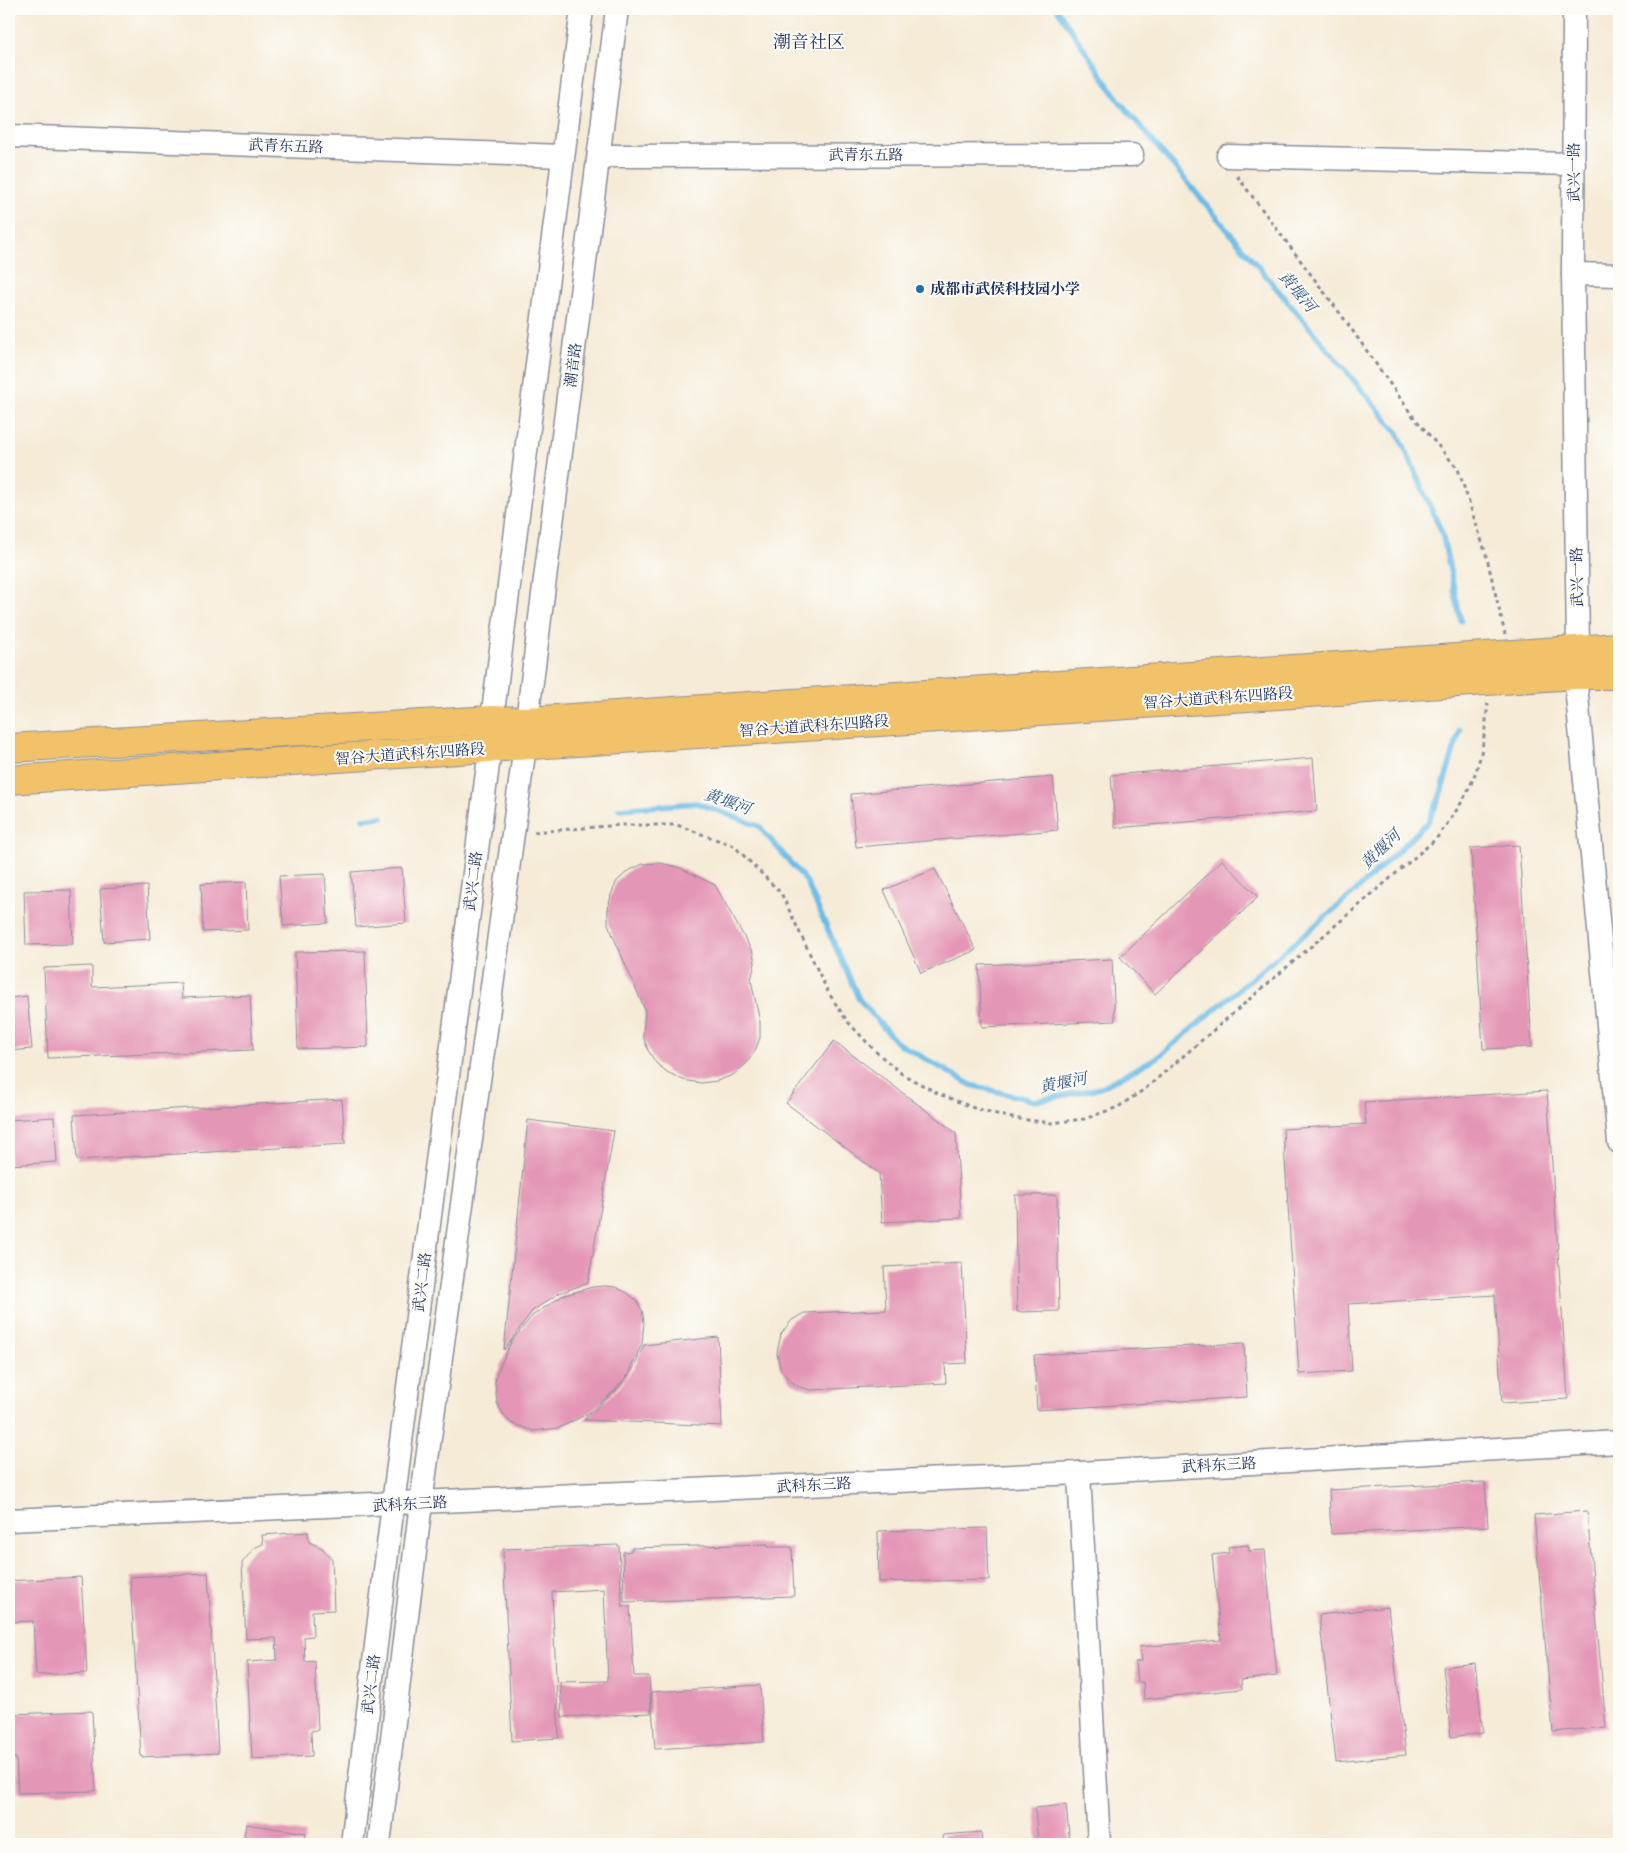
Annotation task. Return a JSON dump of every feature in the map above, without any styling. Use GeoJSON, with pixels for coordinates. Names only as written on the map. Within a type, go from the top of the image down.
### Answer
{"type":"FeatureCollection","features":[{"type":"Feature","properties":{"kind":"main road"},"geometry":{"type":"LineString","coordinates":[[1576,662],[1619,647]]}},
{"type":"Feature","properties":{"kind":"main road","name":"智谷大道武科东四路段"},"geometry":{"type":"LineString","coordinates":[[9,780],[490,749],[526,734],[1510,654],[1576,662],[1619,675]]}},
{"type":"Feature","properties":{"kind":"main road","name":"智谷大道武科东四路段"},"geometry":{"type":"LineString","coordinates":[[9,748],[492,720],[526,734],[1160,701],[1491,681],[1576,662]]}},
{"type":"Feature","properties":{"kind":"street"},"geometry":{"type":"LineString","coordinates":[[492,720],[582,9]]}},
{"type":"Feature","properties":{"kind":"street","name":"潮音路"},"geometry":{"type":"LineString","coordinates":[[379,1844],[421,1503],[526,734],[617,9]]}},
{"type":"Feature","properties":{"kind":"street","name":"武兴一路"},"geometry":{"type":"LineString","coordinates":[[1574,9],[1573,274],[1576,662],[1619,1142]]}},
{"type":"Feature","properties":{"kind":"street","name":"武青东五路"},"geometry":{"type":"LineString","coordinates":[[9,136],[562,156]]}},
{"type":"Feature","properties":{"kind":"street","name":"武青东五路"},"geometry":{"type":"LineString","coordinates":[[600,156],[1132,155]]}},
{"type":"Feature","properties":{"kind":"street"},"geometry":{"type":"LineString","coordinates":[[1228,156],[1574,164]]}},
{"type":"Feature","properties":{"kind":"street"},"geometry":{"type":"LineString","coordinates":[[1573,274],[1619,275]]}},
{"type":"Feature","properties":{"kind":"street","name":"武兴二路"},"geometry":{"type":"LineString","coordinates":[[352,1844],[393,1504],[490,749],[492,720]]}},
{"type":"Feature","properties":{"kind":"street","name":"武科东三路"},"geometry":{"type":"LineString","coordinates":[[9,1520],[1079,1473],[1619,1442]]}},
{"type":"Feature","properties":{"kind":"street"},"geometry":{"type":"LineString","coordinates":[[1079,1473],[1100,1844]]}},
{"type":"Feature","properties":{"kind":"path"},"geometry":{"type":"LineString","coordinates":[[1228,156],[1239,180],[1346,320],[1412,415],[1458,469],[1486,554],[1510,654]]}},
{"type":"Feature","properties":{"kind":"path"},"geometry":{"type":"LineString","coordinates":[[513,834],[621,824],[677,825],[734,846],[781,893],[828,992],[847,1021],[875,1051],[902,1074],[948,1098],[974,1108],[1012,1118],[1051,1123],[1084,1119],[1118,1107],[1145,1089],[1436,839],[1452,817],[1473,781],[1483,746],[1491,681]]}},
{"type":"Feature","properties":{"kind":"building"},"geometry":{"type":"Polygon","coordinates":[[[1313,758],[1317,811],[1115,828],[1111,775],[1313,758]]]}},
{"type":"Feature","properties":{"kind":"building"},"geometry":{"type":"Polygon","coordinates":[[[1053,777],[1058,830],[856,847],[851,794],[1053,777]]]}},
{"type":"Feature","properties":{"kind":"building"},"geometry":{"type":"Polygon","coordinates":[[[1519,845],[1532,1047],[1483,1049],[1471,848],[1519,845]]]}},
{"type":"Feature","properties":{"kind":"building"},"geometry":{"type":"Polygon","coordinates":[[[1222,860],[1258,897],[1155,994],[1120,957],[1222,860]]]}},
{"type":"Feature","properties":{"kind":"building"},"geometry":{"type":"Polygon","coordinates":[[[660,863],[678,867],[715,885],[753,953],[755,963],[751,980],[760,1022],[760,1038],[755,1051],[746,1064],[733,1075],[717,1081],[701,1083],[683,1080],[667,1072],[656,1063],[648,1050],[643,1036],[645,1010],[608,924],[608,909],[617,881],[628,871],[643,864],[660,863]]]}},
{"type":"Feature","properties":{"kind":"building"},"geometry":{"type":"Polygon","coordinates":[[[402,868],[406,923],[356,927],[351,872],[402,868]]]}},
{"type":"Feature","properties":{"kind":"building"},"geometry":{"type":"Polygon","coordinates":[[[935,869],[976,950],[921,973],[884,890],[935,869]]]}},
{"type":"Feature","properties":{"kind":"building"},"geometry":{"type":"Polygon","coordinates":[[[325,874],[328,923],[283,926],[279,876],[325,874]]]}},
{"type":"Feature","properties":{"kind":"building"},"geometry":{"type":"Polygon","coordinates":[[[246,882],[248,930],[203,932],[201,884],[246,882]]]}},
{"type":"Feature","properties":{"kind":"building"},"geometry":{"type":"Polygon","coordinates":[[[147,886],[150,939],[104,942],[100,889],[147,886]]]}},
{"type":"Feature","properties":{"kind":"building"},"geometry":{"type":"Polygon","coordinates":[[[71,890],[73,944],[26,945],[24,891],[71,890]]]}},
{"type":"Feature","properties":{"kind":"building"},"geometry":{"type":"Polygon","coordinates":[[[365,951],[368,1047],[298,1049],[295,952],[365,951]]]}},
{"type":"Feature","properties":{"kind":"building"},"geometry":{"type":"Polygon","coordinates":[[[1112,959],[1115,1021],[982,1027],[979,965],[1112,959]]]}},
{"type":"Feature","properties":{"kind":"building"},"geometry":{"type":"Polygon","coordinates":[[[92,966],[92,987],[181,983],[182,998],[250,995],[253,1050],[48,1058],[44,968],[92,966]]]}},
{"type":"Feature","properties":{"kind":"building"},"geometry":{"type":"Polygon","coordinates":[[[27,996],[32,1049],[9,1051],[9,998],[27,996]]]}},
{"type":"Feature","properties":{"kind":"building"},"geometry":{"type":"Polygon","coordinates":[[[834,1041],[956,1133],[961,1218],[882,1222],[879,1173],[786,1103],[834,1041]]]}},
{"type":"Feature","properties":{"kind":"building"},"geometry":{"type":"Polygon","coordinates":[[[1547,1091],[1568,1399],[1502,1403],[1495,1295],[1348,1304],[1352,1371],[1299,1374],[1283,1129],[1366,1124],[1364,1102],[1547,1091]]]}},
{"type":"Feature","properties":{"kind":"building"},"geometry":{"type":"Polygon","coordinates":[[[342,1099],[345,1144],[77,1160],[74,1115],[342,1099]]]}},
{"type":"Feature","properties":{"kind":"building"},"geometry":{"type":"Polygon","coordinates":[[[54,1117],[57,1162],[9,1165],[9,1120],[54,1117]]]}},
{"type":"Feature","properties":{"kind":"building"},"geometry":{"type":"Polygon","coordinates":[[[528,1120],[614,1131],[588,1283],[559,1293],[532,1311],[504,1350],[528,1120]]]}},
{"type":"Feature","properties":{"kind":"building"},"geometry":{"type":"Polygon","coordinates":[[[1015,1195],[1057,1195],[1059,1311],[1017,1312],[1015,1195]]]}},
{"type":"Feature","properties":{"kind":"building"},"geometry":{"type":"Polygon","coordinates":[[[962,1263],[967,1363],[945,1364],[946,1383],[811,1390],[799,1387],[789,1380],[780,1368],[777,1353],[781,1334],[792,1320],[804,1313],[886,1310],[884,1267],[962,1263]]]}},
{"type":"Feature","properties":{"kind":"building"},"geometry":{"type":"Polygon","coordinates":[[[592,1287],[615,1287],[626,1292],[636,1300],[642,1310],[644,1321],[642,1344],[626,1377],[615,1390],[589,1413],[559,1428],[533,1431],[511,1423],[497,1403],[495,1382],[511,1342],[532,1316],[562,1296],[592,1287]]]}},
{"type":"Feature","properties":{"kind":"building"},"geometry":{"type":"Polygon","coordinates":[[[718,1337],[722,1426],[584,1420],[619,1388],[633,1369],[644,1345],[718,1337]]]}},
{"type":"Feature","properties":{"kind":"building"},"geometry":{"type":"Polygon","coordinates":[[[1244,1343],[1247,1397],[1037,1410],[1034,1355],[1244,1343]]]}},
{"type":"Feature","properties":{"kind":"building"},"geometry":{"type":"Polygon","coordinates":[[[1485,1482],[1488,1526],[1331,1534],[1329,1490],[1485,1482]]]}},
{"type":"Feature","properties":{"kind":"building"},"geometry":{"type":"Polygon","coordinates":[[[1587,1511],[1606,1727],[1553,1732],[1534,1515],[1587,1511]]]}},
{"type":"Feature","properties":{"kind":"building"},"geometry":{"type":"Polygon","coordinates":[[[987,1528],[989,1580],[879,1582],[878,1531],[987,1528]]]}},
{"type":"Feature","properties":{"kind":"building"},"geometry":{"type":"Polygon","coordinates":[[[308,1532],[309,1542],[322,1548],[332,1559],[334,1610],[312,1611],[313,1636],[304,1637],[305,1662],[315,1661],[318,1730],[311,1731],[312,1756],[252,1759],[247,1662],[277,1660],[276,1638],[246,1639],[242,1563],[254,1548],[263,1544],[262,1535],[308,1532]]]}},
{"type":"Feature","properties":{"kind":"building"},"geometry":{"type":"Polygon","coordinates":[[[768,1544],[768,1547],[792,1547],[794,1596],[624,1602],[623,1552],[631,1551],[631,1548],[768,1544]]]}},
{"type":"Feature","properties":{"kind":"building"},"geometry":{"type":"Polygon","coordinates":[[[619,1545],[622,1606],[630,1606],[634,1676],[649,1676],[651,1713],[562,1717],[560,1682],[608,1681],[604,1589],[552,1592],[559,1738],[512,1741],[503,1549],[619,1545]]]}},
{"type":"Feature","properties":{"kind":"building"},"geometry":{"type":"Polygon","coordinates":[[[1248,1545],[1249,1551],[1265,1550],[1277,1676],[1241,1680],[1242,1689],[1144,1699],[1143,1682],[1137,1682],[1135,1662],[1141,1661],[1139,1647],[1221,1640],[1212,1555],[1229,1553],[1228,1547],[1248,1545]]]}},
{"type":"Feature","properties":{"kind":"building"},"geometry":{"type":"Polygon","coordinates":[[[208,1573],[218,1753],[141,1757],[130,1577],[208,1573]]]}},
{"type":"Feature","properties":{"kind":"building"},"geometry":{"type":"Polygon","coordinates":[[[81,1577],[87,1673],[36,1675],[33,1621],[9,1622],[9,1581],[81,1577]]]}},
{"type":"Feature","properties":{"kind":"building"},"geometry":{"type":"Polygon","coordinates":[[[1388,1607],[1406,1755],[1336,1762],[1319,1615],[1388,1607]]]}},
{"type":"Feature","properties":{"kind":"building"},"geometry":{"type":"Polygon","coordinates":[[[1475,1663],[1483,1733],[1451,1737],[1443,1667],[1475,1663]]]}},
{"type":"Feature","properties":{"kind":"building"},"geometry":{"type":"Polygon","coordinates":[[[760,1685],[764,1742],[655,1749],[651,1692],[760,1685]]]}},
{"type":"Feature","properties":{"kind":"building"},"geometry":{"type":"Polygon","coordinates":[[[92,1711],[96,1791],[18,1793],[16,1758],[9,1758],[9,1714],[92,1711]]]}},
{"type":"Feature","properties":{"kind":"building"},"geometry":{"type":"Polygon","coordinates":[[[1066,1805],[1070,1844],[1038,1844],[1035,1808],[1066,1805]]]}},
{"type":"Feature","properties":{"kind":"building"},"geometry":{"type":"Polygon","coordinates":[[[246,1824],[306,1833],[304,1844],[243,1844],[246,1824]]]}},
{"type":"Feature","properties":{"kind":"building"},"geometry":{"type":"Polygon","coordinates":[[[981,1832],[982,1844],[944,1844],[943,1835],[981,1832]]]}},
{"type":"Feature","properties":{"kind":"waterway","name":"黄堰河"},"geometry":{"type":"LineString","coordinates":[[1057,9],[1120,102],[1398,433],[1442,533],[1461,621]]}},
{"type":"Feature","properties":{"kind":"waterway","name":"黄堰河"},"geometry":{"type":"LineString","coordinates":[[619,809],[697,803],[759,826],[806,881],[859,999],[896,1042],[971,1085],[1035,1101],[1100,1088],[1158,1057],[1356,891],[1428,822],[1439,799],[1460,730]]}},
{"type":"Feature","properties":{"kind":"waterway","name":"黄堰河"},"geometry":{"type":"LineString","coordinates":[[363,819],[382,817]]}},
{"type":"Feature","properties":{"kind":"place","name":"成都市武侯科技园小学"},"geometry":{"type":"Point","coordinates":[920,289]}},
{"type":"Feature","properties":{"kind":"district","name":"潮音社区"},"geometry":{"type":"Point","coordinates":[809,42]}}]}
